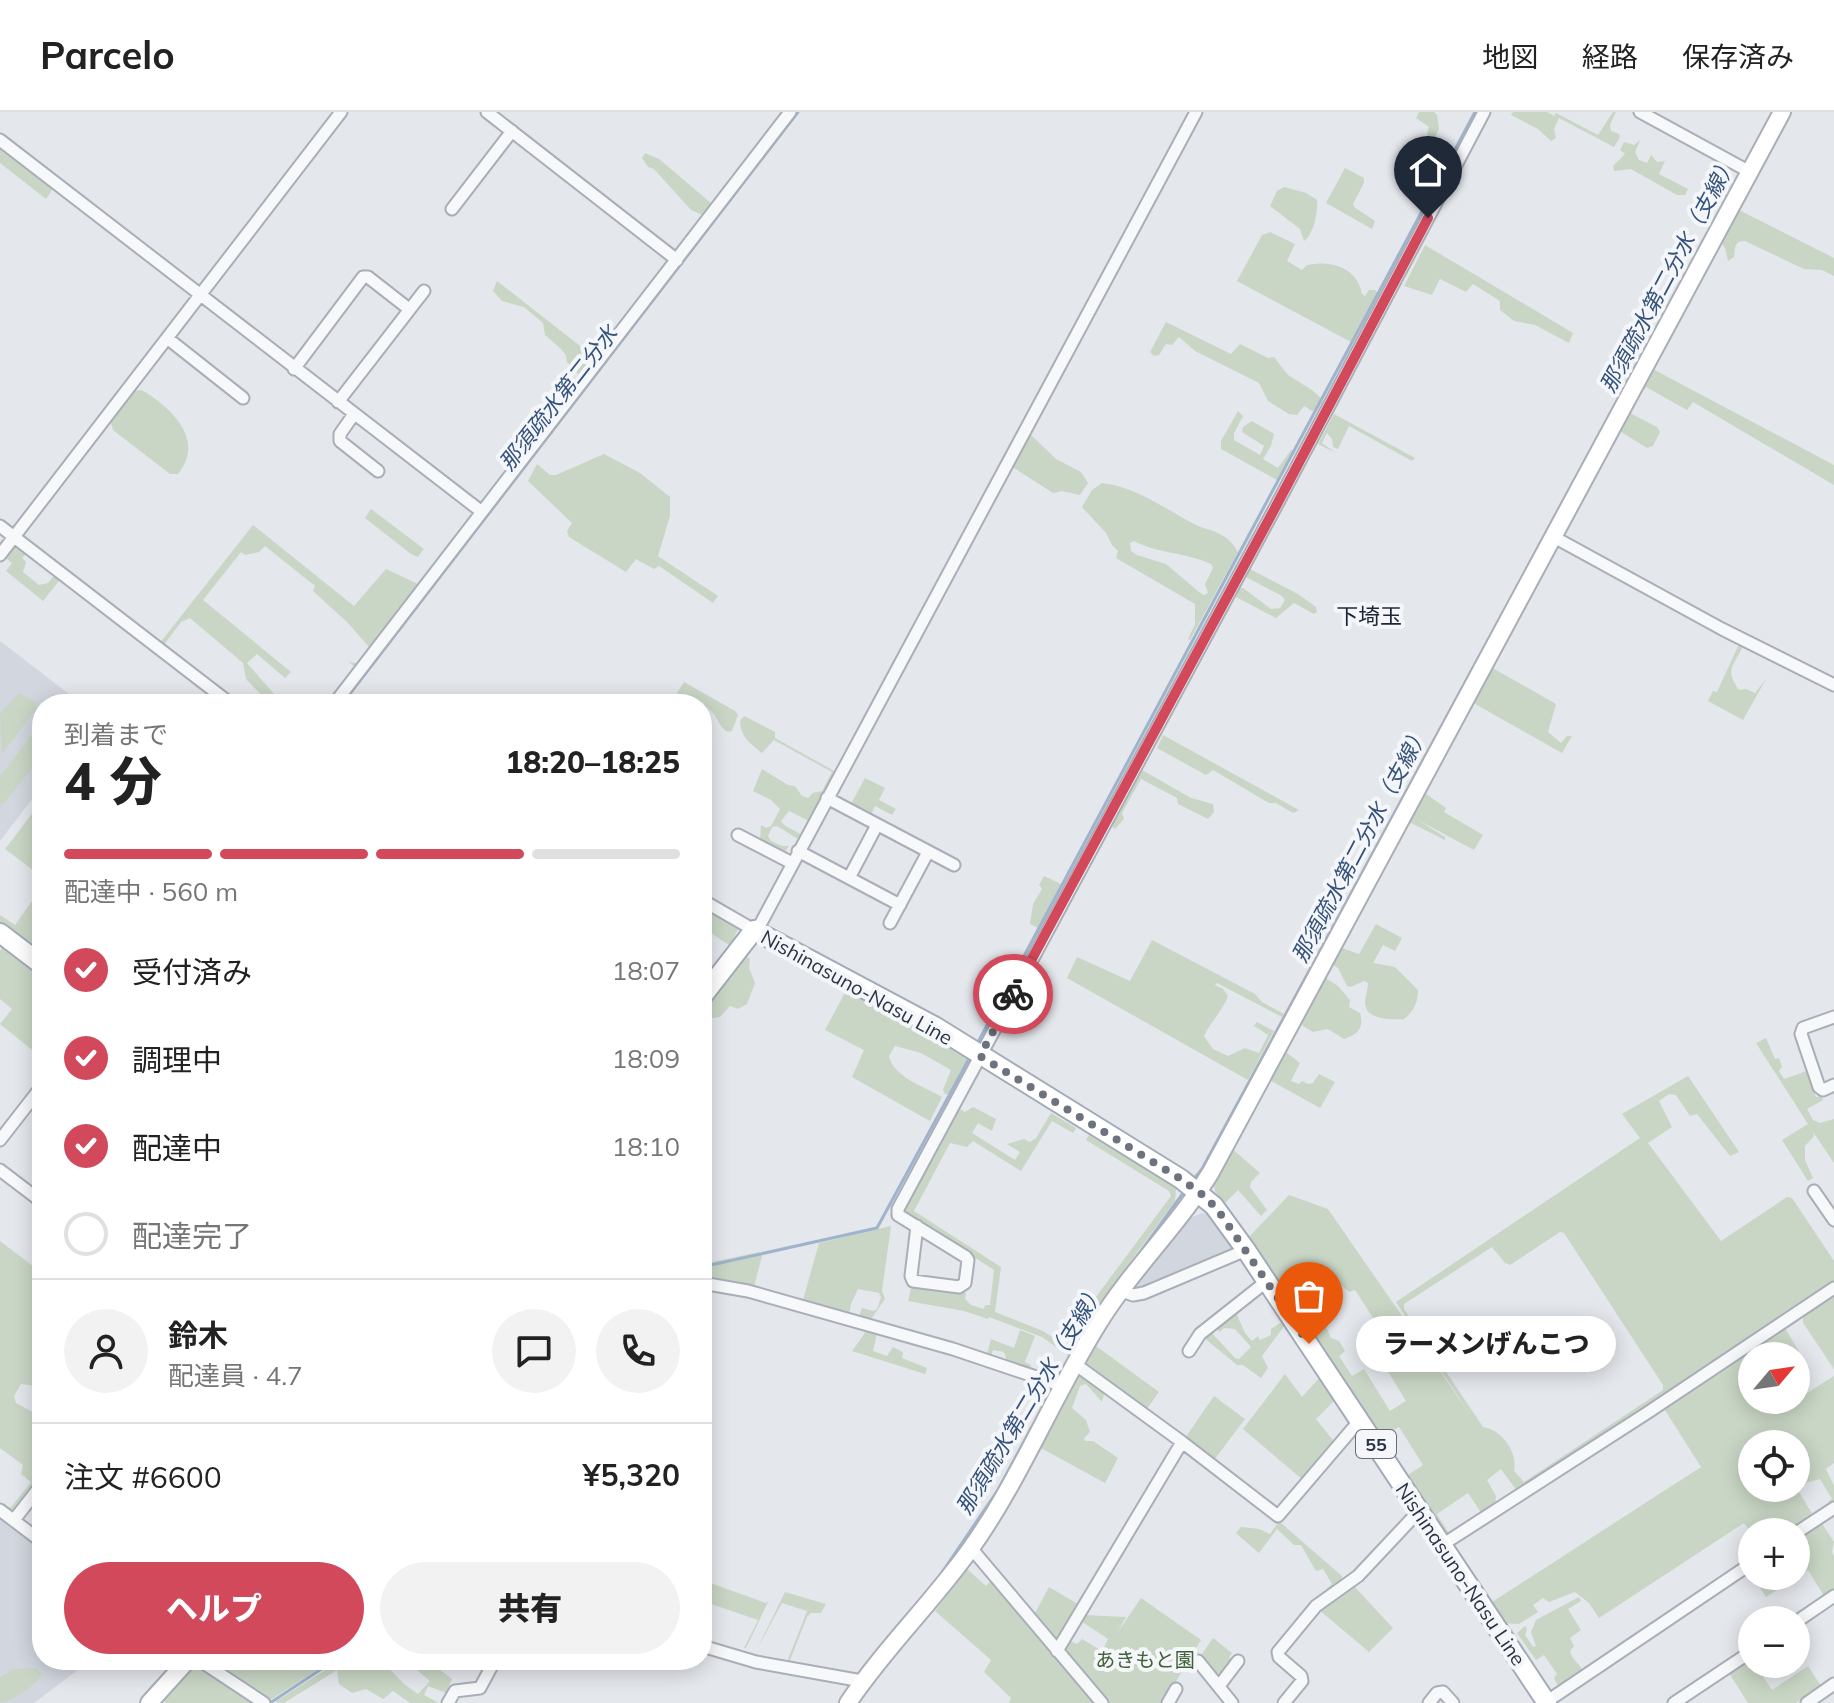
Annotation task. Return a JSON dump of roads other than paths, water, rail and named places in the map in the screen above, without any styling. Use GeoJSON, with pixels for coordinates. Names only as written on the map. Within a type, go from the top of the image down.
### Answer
{"type":"FeatureCollection","features":[{"type":"Feature","properties":{"kind":"main road","name":"Nishinasuno-Nasu Line"},"geometry":{"type":"LineString","coordinates":[[712,984],[754,930],[936,1027],[1198,1191],[1214,1206],[1267,1281],[1543,1701]]}},
{"type":"Feature","properties":{"kind":"main road"},"geometry":{"type":"LineString","coordinates":[[0,933],[32,957]]}},
{"type":"Feature","properties":{"kind":"street"},"geometry":{"type":"LineString","coordinates":[[0,555],[341,112]]}},
{"type":"Feature","properties":{"kind":"street"},"geometry":{"type":"LineString","coordinates":[[487,112],[677,260]]}},
{"type":"Feature","properties":{"kind":"street"},"geometry":{"type":"LineString","coordinates":[[342,694],[790,112]]}},
{"type":"Feature","properties":{"kind":"street"},"geometry":{"type":"LineString","coordinates":[[712,906],[754,930],[761,923],[1196,112]]}},
{"type":"Feature","properties":{"kind":"street"},"geometry":{"type":"LineString","coordinates":[[917,1226],[913,1281],[959,1287],[965,1283],[966,1257],[917,1226],[898,1215],[898,1209],[1484,112]]}},
{"type":"Feature","properties":{"kind":"street"},"geometry":{"type":"LineString","coordinates":[[1640,112],[1750,172]]}},
{"type":"Feature","properties":{"kind":"street"},"geometry":{"type":"LineString","coordinates":[[848,1703],[862,1681],[971,1548],[1009,1486],[1075,1364],[1121,1291],[1211,1172],[1782,112]]}},
{"type":"Feature","properties":{"kind":"street"},"geometry":{"type":"LineString","coordinates":[[452,209],[512,131]]}},
{"type":"Feature","properties":{"kind":"street"},"geometry":{"type":"LineString","coordinates":[[0,140],[482,512]]}},
{"type":"Feature","properties":{"kind":"street"},"geometry":{"type":"LineString","coordinates":[[294,369],[363,277],[368,277],[409,309]]}},
{"type":"Feature","properties":{"kind":"street"},"geometry":{"type":"LineString","coordinates":[[338,402],[424,291]]}},
{"type":"Feature","properties":{"kind":"street"},"geometry":{"type":"LineString","coordinates":[[167,338],[243,398]]}},
{"type":"Feature","properties":{"kind":"street"},"geometry":{"type":"LineString","coordinates":[[354,414],[340,434],[340,441],[378,471]]}},
{"type":"Feature","properties":{"kind":"street"},"geometry":{"type":"LineString","coordinates":[[0,526],[218,694]]}},
{"type":"Feature","properties":{"kind":"street"},"geometry":{"type":"LineString","coordinates":[[1552,536],[1722,629],[1834,685]]}},
{"type":"Feature","properties":{"kind":"street"},"geometry":{"type":"LineString","coordinates":[[827,798],[954,865]]}},
{"type":"Feature","properties":{"kind":"street"},"geometry":{"type":"LineString","coordinates":[[849,878],[877,825]]}},
{"type":"Feature","properties":{"kind":"street"},"geometry":{"type":"LineString","coordinates":[[738,835],[792,863]]}},
{"type":"Feature","properties":{"kind":"street"},"geometry":{"type":"LineString","coordinates":[[798,851],[900,905]]}},
{"type":"Feature","properties":{"kind":"street"},"geometry":{"type":"LineString","coordinates":[[890,923],[928,852]]}},
{"type":"Feature","properties":{"kind":"street"},"geometry":{"type":"LineString","coordinates":[[1834,1017],[1803,1028],[1801,1034],[1819,1087],[1823,1090],[1834,1085]]}},
{"type":"Feature","properties":{"kind":"street"},"geometry":{"type":"LineString","coordinates":[[0,1140],[32,1099]]}},
{"type":"Feature","properties":{"kind":"street"},"geometry":{"type":"LineString","coordinates":[[0,1170],[32,1194]]}},
{"type":"Feature","properties":{"kind":"street"},"geometry":{"type":"LineString","coordinates":[[1814,1191],[1834,1220]]}},
{"type":"Feature","properties":{"kind":"street"},"geometry":{"type":"LineString","coordinates":[[1121,1291],[1133,1295],[1144,1293],[1246,1250]]}},
{"type":"Feature","properties":{"kind":"street"},"geometry":{"type":"LineString","coordinates":[[1189,1351],[1200,1334],[1267,1281]]}},
{"type":"Feature","properties":{"kind":"street"},"geometry":{"type":"LineString","coordinates":[[712,1285],[748,1291],[939,1345],[1063,1386]]}},
{"type":"Feature","properties":{"kind":"street"},"geometry":{"type":"LineString","coordinates":[[1442,1545],[1834,1288]]}},
{"type":"Feature","properties":{"kind":"street"},"geometry":{"type":"LineString","coordinates":[[1075,1364],[1278,1516],[1360,1420]]}},
{"type":"Feature","properties":{"kind":"street"},"geometry":{"type":"LineString","coordinates":[[1057,1651],[1182,1442]]}},
{"type":"Feature","properties":{"kind":"street"},"geometry":{"type":"LineString","coordinates":[[14,1520],[32,1497]]}},
{"type":"Feature","properties":{"kind":"street"},"geometry":{"type":"LineString","coordinates":[[1810,1524],[1834,1508]]}},
{"type":"Feature","properties":{"kind":"street"},"geometry":{"type":"LineString","coordinates":[[0,1510],[32,1534]]}},
{"type":"Feature","properties":{"kind":"street"},"geometry":{"type":"LineString","coordinates":[[1284,1703],[1302,1681],[1301,1676],[1279,1657],[1278,1652],[1316,1606],[1358,1576],[1419,1511]]}},
{"type":"Feature","properties":{"kind":"street"},"geometry":{"type":"LineString","coordinates":[[971,1548],[1102,1703]]}},
{"type":"Feature","properties":{"kind":"street"},"geometry":{"type":"LineString","coordinates":[[1543,1701],[1738,1572]]}},
{"type":"Feature","properties":{"kind":"street"},"geometry":{"type":"LineString","coordinates":[[1810,1612],[1834,1596]]}},
{"type":"Feature","properties":{"kind":"street"},"geometry":{"type":"LineString","coordinates":[[712,1649],[756,1662],[862,1681]]}},
{"type":"Feature","properties":{"kind":"street"},"geometry":{"type":"LineString","coordinates":[[1674,1703],[1738,1660]]}},
{"type":"Feature","properties":{"kind":"street"},"geometry":{"type":"LineString","coordinates":[[1198,1661],[1232,1703]]}},
{"type":"Feature","properties":{"kind":"street"},"geometry":{"type":"LineString","coordinates":[[1219,1686],[1238,1661]]}},
{"type":"Feature","properties":{"kind":"street"},"geometry":{"type":"LineString","coordinates":[[149,1703],[179,1670]]}},
{"type":"Feature","properties":{"kind":"street"},"geometry":{"type":"LineString","coordinates":[[214,1670],[264,1703]]}},
{"type":"Feature","properties":{"kind":"street"},"geometry":{"type":"LineString","coordinates":[[448,1703],[455,1691],[480,1688],[490,1670]]}},
{"type":"Feature","properties":{"kind":"street"},"geometry":{"type":"LineString","coordinates":[[1807,1703],[1834,1684]]}},
{"type":"Feature","properties":{"kind":"street"},"geometry":{"type":"LineString","coordinates":[[1168,1703],[1176,1689]]}},
{"type":"Feature","properties":{"kind":"street"},"geometry":{"type":"LineString","coordinates":[[1429,1703],[1437,1693],[1443,1692],[1453,1703]]}},
{"type":"Feature","properties":{"kind":"waterway","name":"那須疏水第二分水"},"geometry":{"type":"LineString","coordinates":[[350,694],[798,112]]}},
{"type":"Feature","properties":{"kind":"waterway","name":"那須疏水第二分水（支線）"},"geometry":{"type":"LineString","coordinates":[[977,1044],[1475,112]]}},
{"type":"Feature","properties":{"kind":"waterway","name":"那須疏水第二分水（支線）"},"geometry":{"type":"LineString","coordinates":[[1193,1180],[1202,1169],[1639,361]]}},
{"type":"Feature","properties":{"kind":"waterway","name":"那須疏水第二分水（支線）"},"geometry":{"type":"LineString","coordinates":[[712,1265],[877,1228],[970,1057]]}},
{"type":"Feature","properties":{"kind":"waterway","name":"那須疏水第二分水（支線）"},"geometry":{"type":"LineString","coordinates":[[1094,1316],[1186,1189]]}},
{"type":"Feature","properties":{"kind":"waterway","name":"那須疏水第二分水（支線）"},"geometry":{"type":"LineString","coordinates":[[943,1571],[998,1490],[1032,1427]]}},
{"type":"Feature","properties":{"kind":"waterway","name":"那須疏水第二分水（支線）"},"geometry":{"type":"LineString","coordinates":[[270,1703],[320,1670]]}},
{"type":"Feature","properties":{"kind":"place","name":"ラーメンげんこつ"},"geometry":{"type":"Point","coordinates":[1309,1344]}},
{"type":"Feature","properties":{"kind":"district","name":"下埼玉"},"geometry":{"type":"Point","coordinates":[1369,616]}},
{"type":"Feature","properties":{"kind":"park label","name":"あきもと園"},"geometry":{"type":"Point","coordinates":[1145,1659]}}]}
